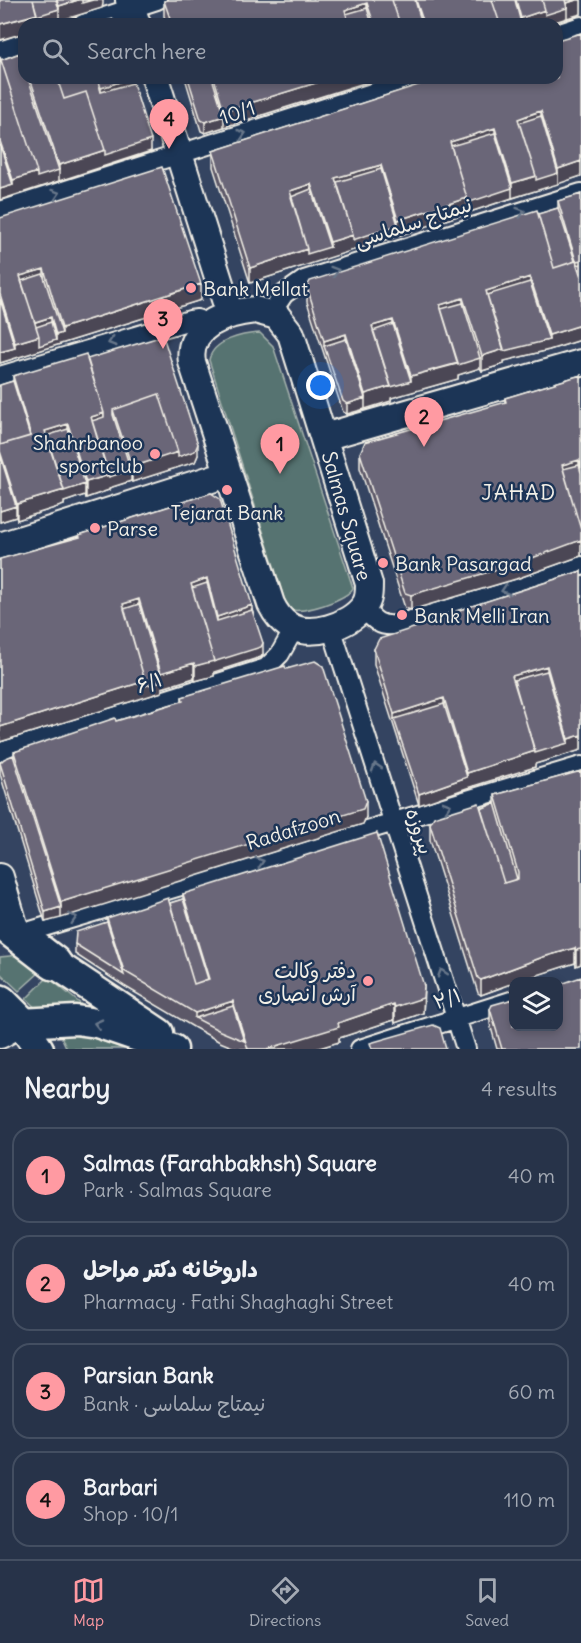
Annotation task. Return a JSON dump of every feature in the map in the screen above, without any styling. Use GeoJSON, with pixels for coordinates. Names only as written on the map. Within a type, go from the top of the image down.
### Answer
{"type":"FeatureCollection","features":[{"type":"Feature","properties":{"kind":"highway"},"geometry":{"type":"LineString","coordinates":[[6,931],[54,963]]}},
{"type":"Feature","properties":{"kind":"main road"},"geometry":{"type":"LineString","coordinates":[[157,84],[180,154],[219,320]]}},
{"type":"Feature","properties":{"kind":"main road"},"geometry":{"type":"LineString","coordinates":[[271,313],[255,310],[219,320],[196,335],[190,355],[271,604],[281,620],[294,629]]}},
{"type":"Feature","properties":{"kind":"main road","name":"Salmas Square"},"geometry":{"type":"LineString","coordinates":[[271,313],[291,334],[369,584],[367,601],[363,608],[349,620],[331,627],[310,630],[294,629]]}},
{"type":"Feature","properties":{"kind":"main road"},"geometry":{"type":"LineString","coordinates":[[324,437],[581,363]]}},
{"type":"Feature","properties":{"kind":"main road"},"geometry":{"type":"LineString","coordinates":[[0,546],[227,474]]}},
{"type":"Feature","properties":{"kind":"main road"},"geometry":{"type":"LineString","coordinates":[[0,877],[6,931]]}},
{"type":"Feature","properties":{"kind":"main road"},"geometry":{"type":"LineString","coordinates":[[54,963],[183,1049]]}},
{"type":"Feature","properties":{"kind":"main road"},"geometry":{"type":"LineString","coordinates":[[7,1020],[39,1049]]}},
{"type":"Feature","properties":{"kind":"main road"},"geometry":{"type":"LineString","coordinates":[[7,1020],[76,1020],[97,1023],[173,1049]]}},
{"type":"Feature","properties":{"kind":"street"},"geometry":{"type":"LineString","coordinates":[[106,18],[133,11],[157,0]]}},
{"type":"Feature","properties":{"kind":"street"},"geometry":{"type":"LineString","coordinates":[[563,32],[581,26]]}},
{"type":"Feature","properties":{"kind":"street"},"geometry":{"type":"LineString","coordinates":[[0,51],[18,45]]}},
{"type":"Feature","properties":{"kind":"street","name":"10/1"},"geometry":{"type":"LineString","coordinates":[[0,211],[400,84]]}},
{"type":"Feature","properties":{"kind":"street","name":"نیمتاج سلماسی"},"geometry":{"type":"LineString","coordinates":[[271,313],[284,294],[304,280],[581,193]]}},
{"type":"Feature","properties":{"kind":"street"},"geometry":{"type":"LineString","coordinates":[[0,376],[189,320],[219,320]]}},
{"type":"Feature","properties":{"kind":"street"},"geometry":{"type":"LineString","coordinates":[[363,608],[383,625],[395,625],[581,566]]}},
{"type":"Feature","properties":{"kind":"street","name":"پیروزه"},"geometry":{"type":"LineString","coordinates":[[331,627],[466,1049]]}},
{"type":"Feature","properties":{"kind":"street","name":"۶/۱"},"geometry":{"type":"LineString","coordinates":[[0,752],[266,668],[279,654],[294,629]]}},
{"type":"Feature","properties":{"kind":"street","name":"Radafzoon"},"geometry":{"type":"LineString","coordinates":[[6,931],[394,822],[581,766]]}},
{"type":"Feature","properties":{"kind":"street","name":"۲/۱"},"geometry":{"type":"LineString","coordinates":[[360,1049],[509,1001]]}},
{"type":"Feature","properties":{"kind":"green space"},"geometry":{"type":"Polygon","coordinates":[[[260,333],[273,346],[353,588],[349,593],[333,602],[303,610],[289,609],[286,604],[209,360],[216,347],[229,339],[260,333]]]}},
{"type":"Feature","properties":{"kind":"green space"},"geometry":{"type":"Polygon","coordinates":[[[20,955],[41,971],[19,991],[0,973],[0,957],[20,955]]]}},
{"type":"Feature","properties":{"kind":"green space"},"geometry":{"type":"Polygon","coordinates":[[[48,977],[84,1007],[40,1012],[26,999],[48,977]]]}},
{"type":"Feature","properties":{"kind":"green space"},"geometry":{"type":"Polygon","coordinates":[[[60,1034],[81,1034],[125,1049],[67,1049],[60,1034]]]}},
{"type":"Feature","properties":{"kind":"building"},"geometry":{"type":"Polygon","coordinates":[[[0,0],[33,0],[37,14],[0,24],[0,0]]]}},
{"type":"Feature","properties":{"kind":"building"},"geometry":{"type":"Polygon","coordinates":[[[33,0],[56,0],[59,9],[37,16],[33,0]]]}},
{"type":"Feature","properties":{"kind":"building"},"geometry":{"type":"Polygon","coordinates":[[[57,0],[78,0],[59,6],[57,0]]]}},
{"type":"Feature","properties":{"kind":"building"},"geometry":{"type":"Polygon","coordinates":[[[392,0],[398,18],[372,18],[367,3],[345,10],[347,18],[170,18],[164,1],[392,0]]]}},
{"type":"Feature","properties":{"kind":"building"},"geometry":{"type":"Polygon","coordinates":[[[392,0],[415,0],[420,18],[398,18],[392,0]]]}},
{"type":"Feature","properties":{"kind":"building"},"geometry":{"type":"Polygon","coordinates":[[[416,0],[492,0],[498,18],[422,18],[416,0]]]}},
{"type":"Feature","properties":{"kind":"building"},"geometry":{"type":"Polygon","coordinates":[[[492,0],[515,0],[520,18],[498,18],[492,0]]]}},
{"type":"Feature","properties":{"kind":"building"},"geometry":{"type":"Polygon","coordinates":[[[516,0],[542,0],[545,10],[521,18],[516,0]]]}},
{"type":"Feature","properties":{"kind":"building"},"geometry":{"type":"Polygon","coordinates":[[[542,0],[565,0],[567,8],[545,15],[542,0]]]}},
{"type":"Feature","properties":{"kind":"building"},"geometry":{"type":"Polygon","coordinates":[[[367,8],[370,18],[347,18],[346,14],[367,8]]]}},
{"type":"Feature","properties":{"kind":"building"},"geometry":{"type":"Polygon","coordinates":[[[581,33],[581,161],[558,169],[541,111],[534,113],[518,119],[536,176],[512,183],[495,128],[450,142],[467,198],[398,220],[381,165],[335,178],[353,235],[330,242],[311,184],[290,191],[307,249],[250,268],[213,151],[421,84],[563,84],[563,38],[581,33]]]}},
{"type":"Feature","properties":{"kind":"building"},"geometry":{"type":"Polygon","coordinates":[[[18,54],[18,84],[30,84],[59,170],[37,177],[1,60],[18,54]]]}},
{"type":"Feature","properties":{"kind":"building"},"geometry":{"type":"Polygon","coordinates":[[[0,57],[37,172],[13,180],[0,141],[0,57]]]}},
{"type":"Feature","properties":{"kind":"building"},"geometry":{"type":"Polygon","coordinates":[[[32,84],[59,84],[64,99],[86,92],[105,150],[59,165],[32,84]]]}},
{"type":"Feature","properties":{"kind":"building"},"geometry":{"type":"Polygon","coordinates":[[[59,84],[99,84],[101,92],[133,84],[151,140],[105,155],[86,92],[64,99],[59,84]]]}},
{"type":"Feature","properties":{"kind":"building"},"geometry":{"type":"Polygon","coordinates":[[[100,84],[113,84],[101,88],[100,84]]]}},
{"type":"Feature","properties":{"kind":"building"},"geometry":{"type":"Polygon","coordinates":[[[190,84],[214,84],[224,116],[205,122],[201,120],[190,84]]]}},
{"type":"Feature","properties":{"kind":"building"},"geometry":{"type":"Polygon","coordinates":[[[216,84],[312,84],[224,111],[216,84]]]}},
{"type":"Feature","properties":{"kind":"building"},"geometry":{"type":"Polygon","coordinates":[[[541,116],[558,173],[536,180],[519,123],[541,116]]]}},
{"type":"Feature","properties":{"kind":"building"},"geometry":{"type":"Polygon","coordinates":[[[495,133],[512,188],[467,203],[451,146],[495,133]]]}},
{"type":"Feature","properties":{"kind":"building"},"geometry":{"type":"Polygon","coordinates":[[[0,145],[13,185],[0,189],[0,145]]]}},
{"type":"Feature","properties":{"kind":"building"},"geometry":{"type":"Polygon","coordinates":[[[162,167],[201,284],[62,328],[44,269],[20,276],[39,336],[15,343],[0,294],[0,218],[162,167]]]}},
{"type":"Feature","properties":{"kind":"building"},"geometry":{"type":"Polygon","coordinates":[[[381,169],[398,225],[353,240],[337,182],[381,169]]]}},
{"type":"Feature","properties":{"kind":"building"},"geometry":{"type":"Polygon","coordinates":[[[311,189],[330,247],[307,254],[291,197],[311,189]]]}},
{"type":"Feature","properties":{"kind":"building"},"geometry":{"type":"Polygon","coordinates":[[[581,194],[581,260],[576,261],[558,201],[581,194]]]}},
{"type":"Feature","properties":{"kind":"building"},"geometry":{"type":"Polygon","coordinates":[[[558,208],[575,261],[554,268],[538,214],[558,208]]]}},
{"type":"Feature","properties":{"kind":"building"},"geometry":{"type":"Polygon","coordinates":[[[537,210],[554,268],[576,261],[581,277],[581,325],[549,335],[530,277],[486,291],[504,349],[482,356],[463,298],[456,300],[440,305],[458,363],[411,376],[393,320],[372,326],[391,386],[365,394],[346,334],[324,341],[307,287],[310,281],[537,210]]]}},
{"type":"Feature","properties":{"kind":"building"},"geometry":{"type":"Polygon","coordinates":[[[581,264],[581,277],[577,265],[581,264]]]}},
{"type":"Feature","properties":{"kind":"building"},"geometry":{"type":"Polygon","coordinates":[[[43,274],[62,333],[56,335],[51,317],[35,322],[21,281],[43,274]]]}},
{"type":"Feature","properties":{"kind":"building"},"geometry":{"type":"Polygon","coordinates":[[[530,282],[549,340],[504,351],[487,295],[530,282]]]}},
{"type":"Feature","properties":{"kind":"building"},"geometry":{"type":"Polygon","coordinates":[[[0,299],[15,348],[0,352],[0,299]]]}},
{"type":"Feature","properties":{"kind":"building"},"geometry":{"type":"Polygon","coordinates":[[[463,303],[480,358],[458,365],[441,309],[463,303]]]}},
{"type":"Feature","properties":{"kind":"building"},"geometry":{"type":"Polygon","coordinates":[[[51,322],[56,340],[39,346],[36,327],[51,322]]]}},
{"type":"Feature","properties":{"kind":"building"},"geometry":{"type":"Polygon","coordinates":[[[393,324],[411,381],[391,387],[373,331],[393,324]]]}},
{"type":"Feature","properties":{"kind":"building"},"geometry":{"type":"Polygon","coordinates":[[[163,336],[198,444],[195,451],[178,457],[159,394],[113,410],[131,470],[109,477],[92,421],[104,417],[104,413],[87,359],[163,336]]]}},
{"type":"Feature","properties":{"kind":"building"},"geometry":{"type":"Polygon","coordinates":[[[346,339],[365,398],[347,404],[343,401],[324,346],[346,339]]]}},
{"type":"Feature","properties":{"kind":"building"},"geometry":{"type":"Polygon","coordinates":[[[86,354],[104,413],[91,417],[109,475],[86,482],[68,424],[45,431],[64,490],[17,504],[0,445],[31,436],[13,376],[86,354]]]}},
{"type":"Feature","properties":{"kind":"building"},"geometry":{"type":"Polygon","coordinates":[[[581,375],[581,468],[579,460],[562,465],[581,530],[581,540],[516,564],[411,595],[405,593],[360,453],[365,442],[506,402],[505,398],[581,375]]]}},
{"type":"Feature","properties":{"kind":"building"},"geometry":{"type":"Polygon","coordinates":[[[13,381],[30,436],[0,445],[0,385],[13,381]]]}},
{"type":"Feature","properties":{"kind":"building"},"geometry":{"type":"Polygon","coordinates":[[[159,394],[178,452],[132,467],[113,410],[159,394]]]}},
{"type":"Feature","properties":{"kind":"building"},"geometry":{"type":"Polygon","coordinates":[[[68,429],[85,484],[64,491],[46,436],[68,429]]]}},
{"type":"Feature","properties":{"kind":"building"},"geometry":{"type":"Polygon","coordinates":[[[0,455],[16,506],[0,511],[0,455]]]}},
{"type":"Feature","properties":{"kind":"building"},"geometry":{"type":"Polygon","coordinates":[[[579,465],[581,473],[581,530],[563,469],[579,465]]]}},
{"type":"Feature","properties":{"kind":"building"},"geometry":{"type":"Polygon","coordinates":[[[211,493],[220,499],[252,605],[217,617],[207,578],[191,584],[214,661],[195,666],[194,663],[161,673],[139,599],[123,604],[145,681],[0,727],[0,559],[80,537],[79,535],[211,493]]]}},
{"type":"Feature","properties":{"kind":"building"},"geometry":{"type":"Polygon","coordinates":[[[581,571],[581,735],[568,739],[547,666],[512,676],[535,751],[467,773],[444,698],[394,714],[374,649],[379,639],[423,625],[422,622],[581,571]]]}},
{"type":"Feature","properties":{"kind":"building"},"geometry":{"type":"Polygon","coordinates":[[[207,583],[217,621],[252,610],[263,643],[261,647],[213,662],[192,588],[207,583]]]}},
{"type":"Feature","properties":{"kind":"building"},"geometry":{"type":"Polygon","coordinates":[[[139,604],[162,681],[145,686],[124,609],[139,604]]]}},
{"type":"Feature","properties":{"kind":"building"},"geometry":{"type":"Polygon","coordinates":[[[315,661],[323,666],[366,801],[363,809],[61,902],[14,752],[115,718],[116,721],[183,701],[182,697],[285,666],[286,669],[315,661]]]}},
{"type":"Feature","properties":{"kind":"building"},"geometry":{"type":"Polygon","coordinates":[[[547,671],[568,743],[535,753],[514,680],[547,671]]]}},
{"type":"Feature","properties":{"kind":"building"},"geometry":{"type":"Polygon","coordinates":[[[444,704],[467,777],[419,794],[394,719],[444,704]]]}},
{"type":"Feature","properties":{"kind":"building"},"geometry":{"type":"Polygon","coordinates":[[[13,755],[61,907],[45,912],[0,763],[13,755]]]}},
{"type":"Feature","properties":{"kind":"building"},"geometry":{"type":"Polygon","coordinates":[[[581,771],[581,949],[576,950],[575,948],[543,957],[481,980],[478,978],[430,824],[434,817],[479,803],[504,883],[518,879],[518,872],[495,795],[581,771]]]}},
{"type":"Feature","properties":{"kind":"building"},"geometry":{"type":"Polygon","coordinates":[[[495,803],[517,879],[504,883],[481,809],[495,803]]]}},
{"type":"Feature","properties":{"kind":"building"},"geometry":{"type":"Polygon","coordinates":[[[377,833],[424,986],[423,998],[395,1007],[394,1004],[338,1023],[339,1027],[267,1049],[248,1049],[233,1001],[195,1013],[124,971],[107,918],[168,898],[194,984],[209,979],[183,894],[377,833]]]}},
{"type":"Feature","properties":{"kind":"building"},"geometry":{"type":"Polygon","coordinates":[[[183,899],[208,979],[194,984],[170,903],[183,899]]]}},
{"type":"Feature","properties":{"kind":"building"},"geometry":{"type":"Polygon","coordinates":[[[107,922],[124,975],[75,944],[76,932],[107,922]]]}},
{"type":"Feature","properties":{"kind":"building"},"geometry":{"type":"Polygon","coordinates":[[[581,977],[581,1049],[502,1049],[490,1009],[492,1005],[509,1000],[509,1031],[563,1031],[563,983],[581,977]]]}},
{"type":"Feature","properties":{"kind":"building"},"geometry":{"type":"Polygon","coordinates":[[[233,1006],[244,1041],[195,1018],[233,1006]]]}},
{"type":"Feature","properties":{"kind":"building"},"geometry":{"type":"Polygon","coordinates":[[[433,1025],[440,1028],[446,1049],[372,1049],[370,1043],[433,1025]]]}},
{"type":"Feature","properties":{"kind":"place","name":"Barbari"},"geometry":{"type":"Point","coordinates":[169,149]}},
{"type":"Feature","properties":{"kind":"place","name":"Bank Mellat"},"geometry":{"type":"Point","coordinates":[191,288]}},
{"type":"Feature","properties":{"kind":"place","name":"Parsian Bank"},"geometry":{"type":"Point","coordinates":[163,349]}},
{"type":"Feature","properties":{"kind":"place","name":"داروخانه دکتر مراحل"},"geometry":{"type":"Point","coordinates":[424,447]}},
{"type":"Feature","properties":{"kind":"place","name":"Shahrbanoo sportclub"},"geometry":{"type":"Point","coordinates":[155,454]}},
{"type":"Feature","properties":{"kind":"place","name":"Salmas (Farahbakhsh) Square"},"geometry":{"type":"Point","coordinates":[280,474]}},
{"type":"Feature","properties":{"kind":"place","name":"Tejarat Bank"},"geometry":{"type":"Point","coordinates":[227,490]}},
{"type":"Feature","properties":{"kind":"place","name":"Parse"},"geometry":{"type":"Point","coordinates":[95,528]}},
{"type":"Feature","properties":{"kind":"place","name":"Bank Pasargad"},"geometry":{"type":"Point","coordinates":[383,563]}},
{"type":"Feature","properties":{"kind":"place","name":"Bank Melli Iran"},"geometry":{"type":"Point","coordinates":[402,615]}},
{"type":"Feature","properties":{"kind":"place","name":"دفتر وکالت آرش انصاری"},"geometry":{"type":"Point","coordinates":[368,981]}},
{"type":"Feature","properties":{"kind":"district","name":"JAHAD"},"geometry":{"type":"Point","coordinates":[519,492]}}]}
